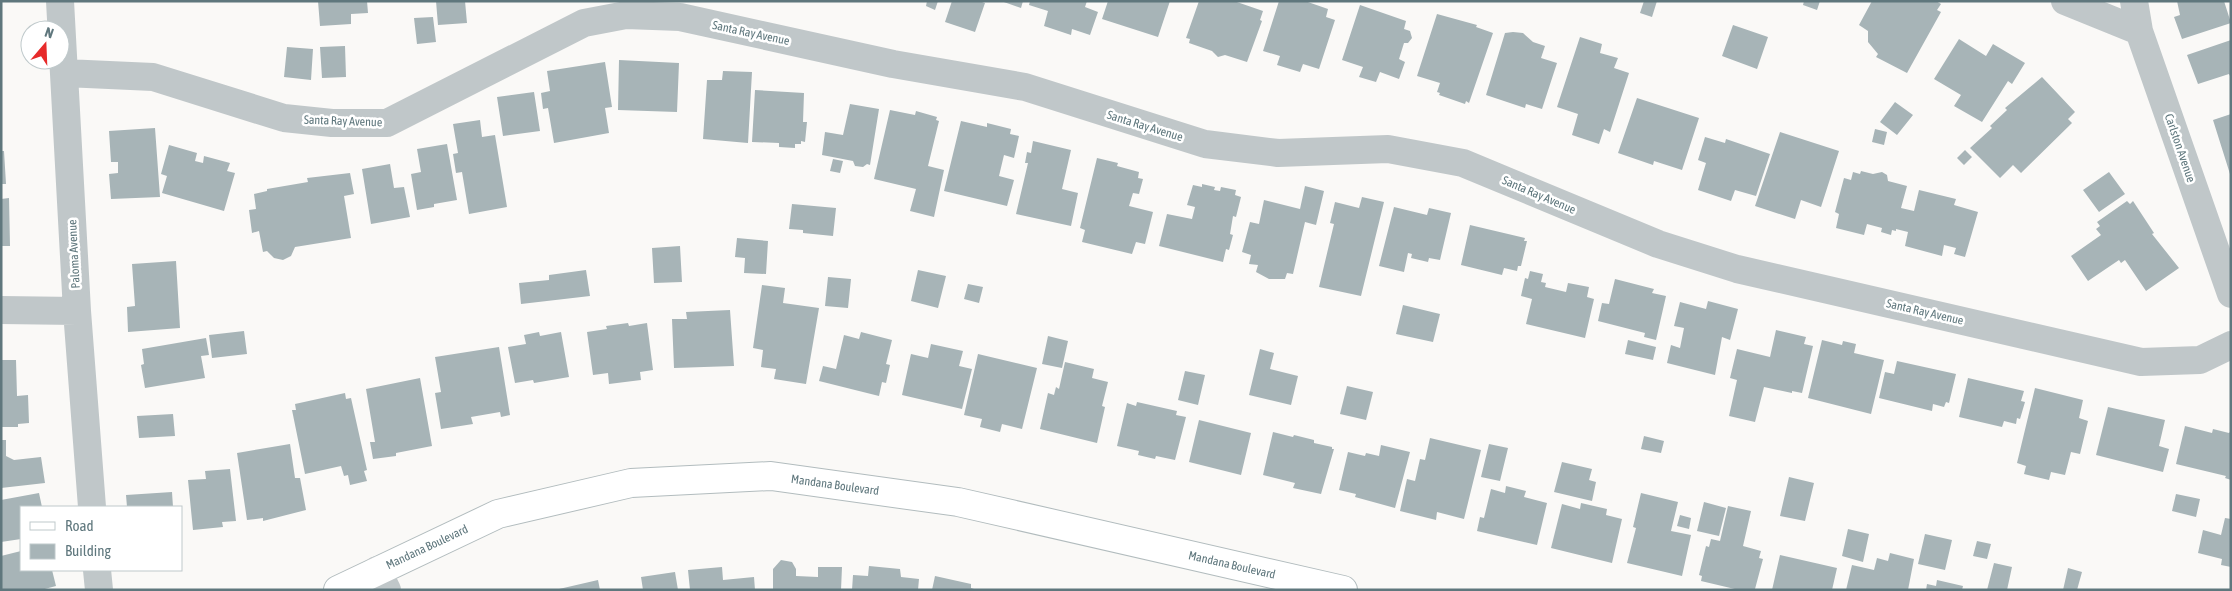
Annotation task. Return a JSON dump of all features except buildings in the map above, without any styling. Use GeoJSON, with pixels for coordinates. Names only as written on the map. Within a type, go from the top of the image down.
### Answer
{"type":"FeatureCollection","features":[{"type":"Feature","properties":{"kind":"street","name":"Paloma Avenue"},"geometry":{"type":"LineString","coordinates":[[60,1],[77,310],[92,506]]}},
{"type":"Feature","properties":{"kind":"street"},"geometry":{"type":"LineString","coordinates":[[2065,1],[2139,31]]}},
{"type":"Feature","properties":{"kind":"street","name":"Carlston Avenue"},"geometry":{"type":"LineString","coordinates":[[2134,1],[2139,31],[2231,294]]}},
{"type":"Feature","properties":{"kind":"street","name":"Santa Ray Avenue"},"geometry":{"type":"LineString","coordinates":[[65,73],[153,77],[284,118],[332,123],[387,123],[584,23],[626,15],[680,17],[893,64],[1025,87],[1205,144],[1278,152],[1388,150],[1463,163],[1658,244],[1737,269],[2142,362],[2200,360],[2231,345]]}},
{"type":"Feature","properties":{"kind":"street"},"geometry":{"type":"LineString","coordinates":[[1,310],[77,310]]}},
{"type":"Feature","properties":{"kind":"street","name":"Mandana Boulevard"},"geometry":{"type":"LineString","coordinates":[[338,590],[382,580],[498,514],[631,483],[771,476],[958,502],[1343,590]]}},
{"type":"Feature","properties":{"kind":"street"},"geometry":{"type":"LineString","coordinates":[[97,571],[99,590]]}}]}
